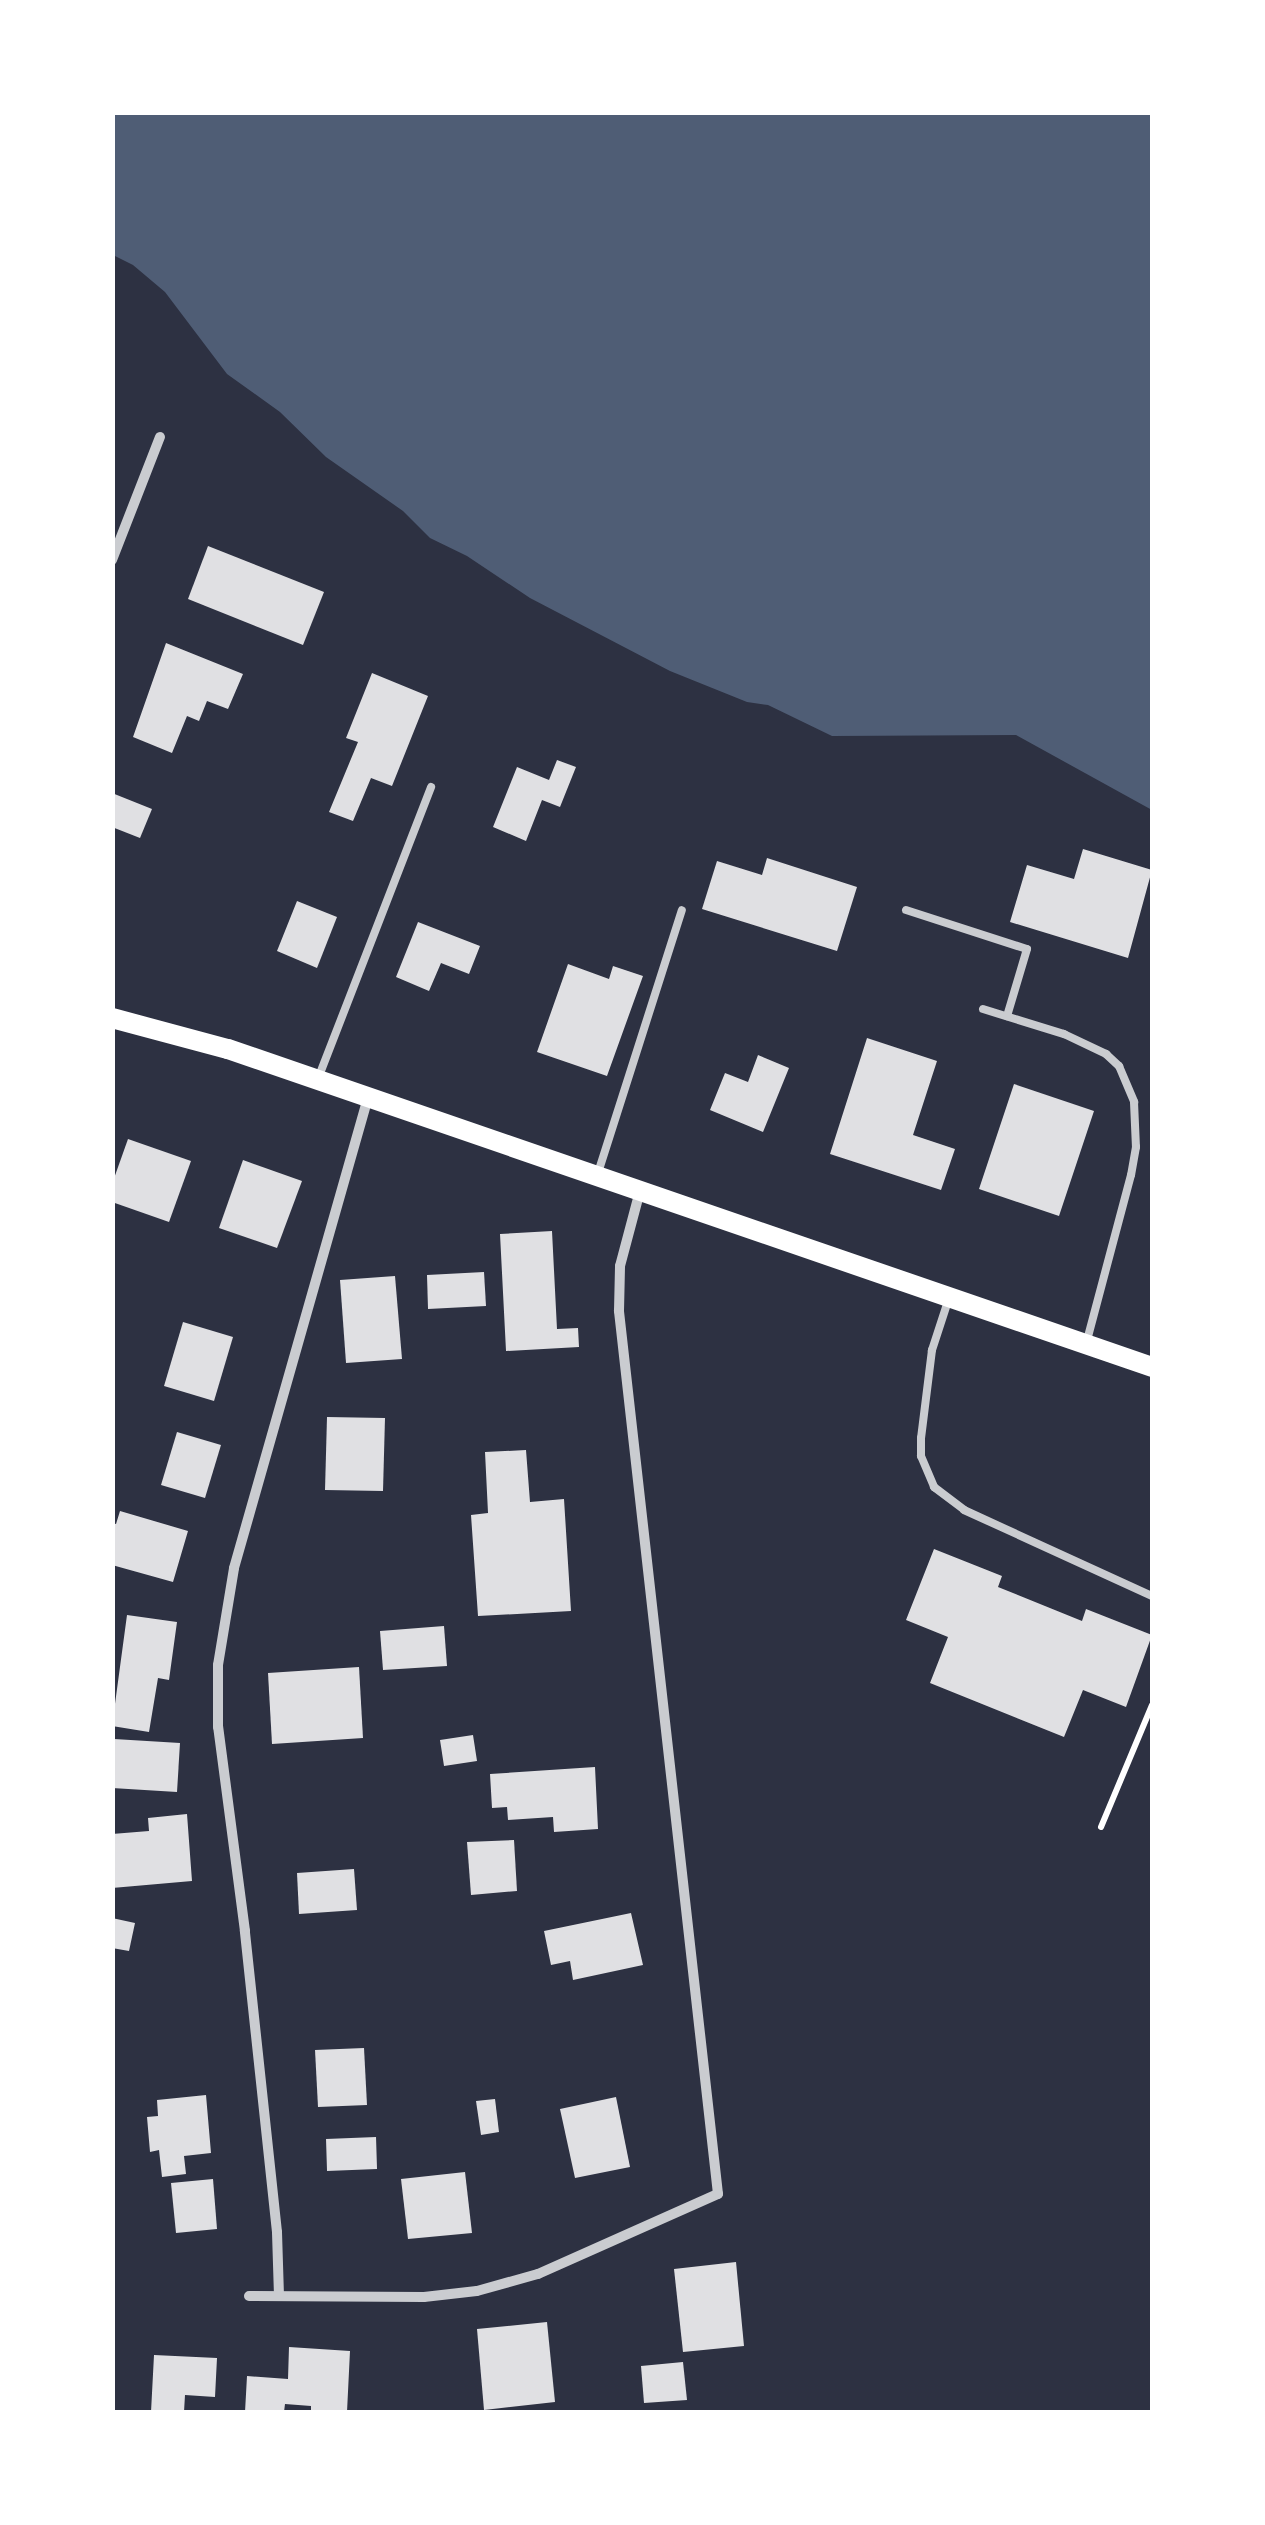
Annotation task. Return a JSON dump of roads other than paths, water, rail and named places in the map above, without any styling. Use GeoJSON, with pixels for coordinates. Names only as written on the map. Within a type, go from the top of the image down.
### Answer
{"type":"FeatureCollection","features":[{"type":"Feature","properties":{"kind":"main road"},"geometry":{"type":"LineString","coordinates":[[112,1018],[180,1034],[318,1080],[1152,1367]]}},
{"type":"Feature","properties":{"kind":"street"},"geometry":{"type":"LineString","coordinates":[[112,560],[160,437]]}},
{"type":"Feature","properties":{"kind":"street"},"geometry":{"type":"LineString","coordinates":[[279,2296],[257,2044],[218,1726],[219,1650],[234,1568],[368,1098]]}},
{"type":"Feature","properties":{"kind":"street"},"geometry":{"type":"LineString","coordinates":[[249,2296],[424,2297],[477,2291],[538,2274],[718,2194],[619,1311],[620,1266],[641,1190]]}},
{"type":"Feature","properties":{"kind":"lane"},"geometry":{"type":"LineString","coordinates":[[318,1080],[430,788]]}},
{"type":"Feature","properties":{"kind":"lane"},"geometry":{"type":"LineString","coordinates":[[597,1176],[682,910]]}},
{"type":"Feature","properties":{"kind":"lane"},"geometry":{"type":"LineString","coordinates":[[906,910],[1028,950],[1007,1016]]}},
{"type":"Feature","properties":{"kind":"lane"},"geometry":{"type":"LineString","coordinates":[[983,1009],[1064,1034],[1106,1054],[1119,1066],[1134,1102],[1136,1147],[1131,1175],[1086,1344]]}},
{"type":"Feature","properties":{"kind":"lane"},"geometry":{"type":"LineString","coordinates":[[950,1297],[932,1350],[921,1438],[921,1456],[934,1487],[964,1510],[1152,1596]]}},
{"type":"Feature","properties":{"kind":"water"},"geometry":{"type":"Polygon","coordinates":[[[113,112],[1152,113],[1152,810],[1016,735],[832,736],[768,705],[747,702],[670,671],[530,598],[467,556],[430,538],[403,511],[326,457],[280,412],[227,374],[165,292],[133,265],[113,255],[113,112]]]}}]}
